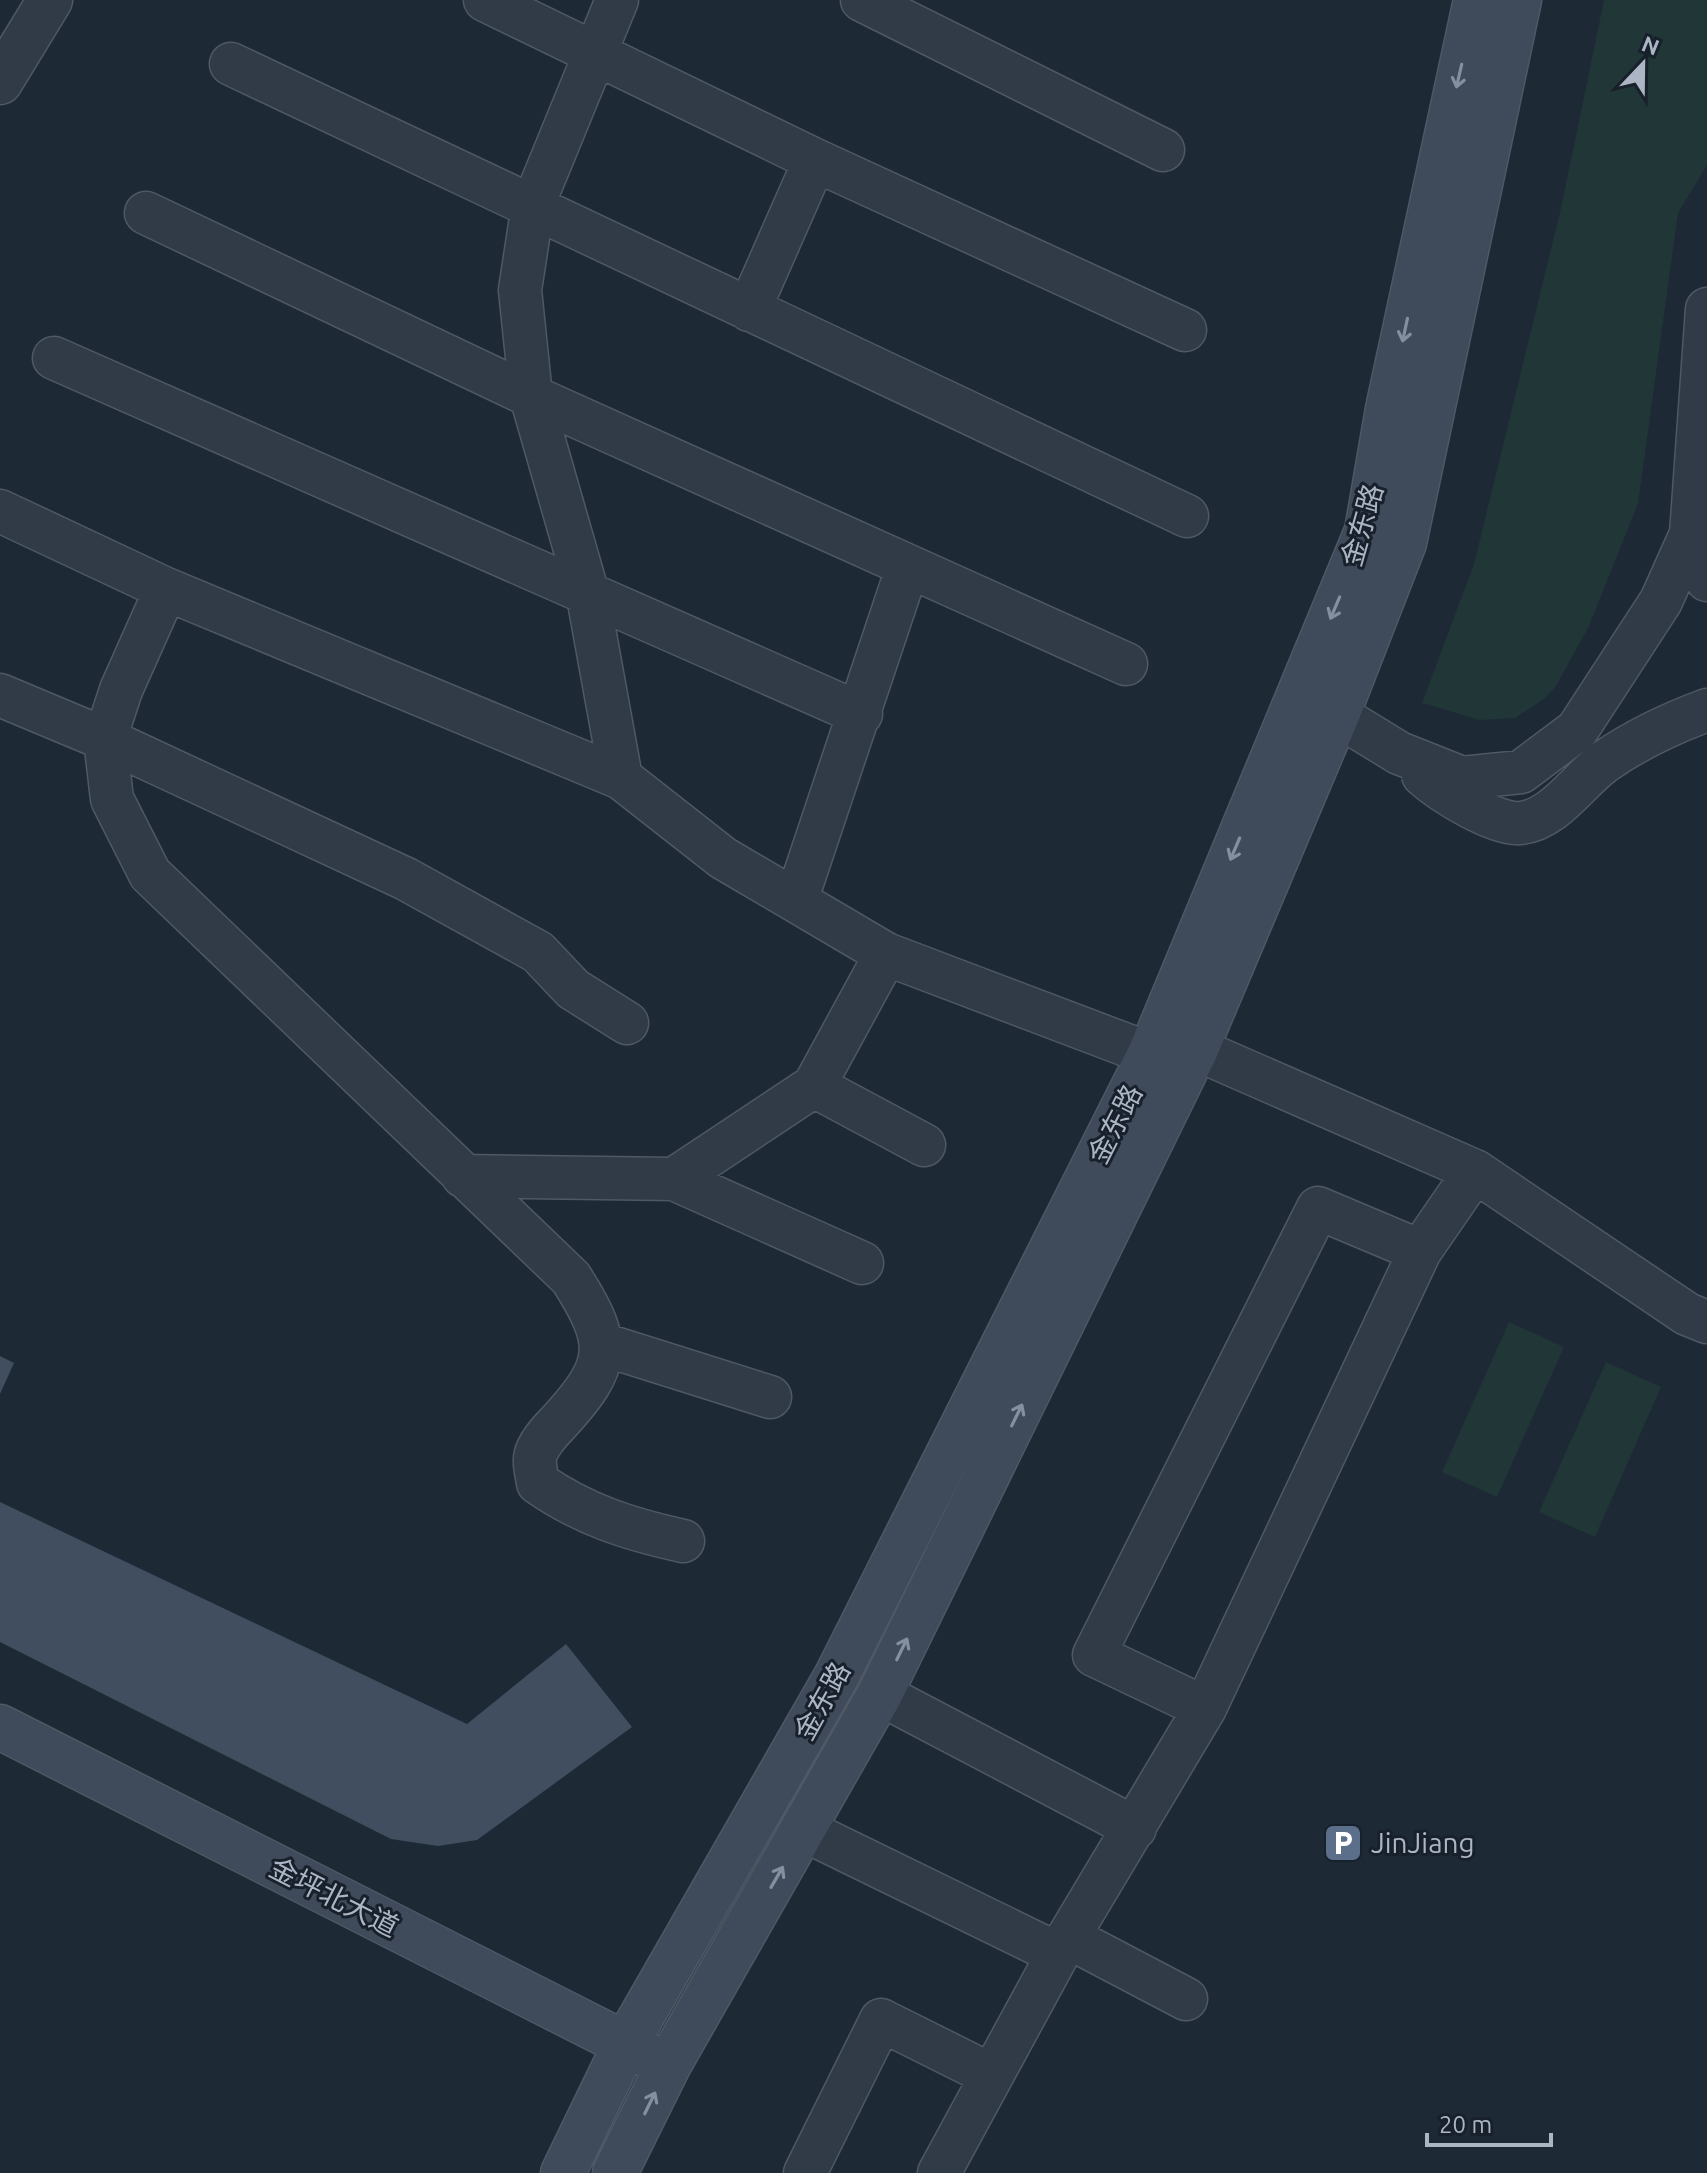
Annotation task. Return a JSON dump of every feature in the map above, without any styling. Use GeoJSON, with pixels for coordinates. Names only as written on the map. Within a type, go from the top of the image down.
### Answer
{"type":"FeatureCollection","features":[{"type":"Feature","properties":{"kind":"main road","name":"金东路"},"geometry":{"type":"LineString","coordinates":[[563,2173],[625,2045],[836,1677],[1150,1054],[1367,531],[1398,364],[1476,0]]}},
{"type":"Feature","properties":{"kind":"main road","name":"金东路"},"geometry":{"type":"LineString","coordinates":[[615,2173],[669,2064],[880,1694],[1196,1049],[1337,715],[1404,543],[1519,0]]}},
{"type":"Feature","properties":{"kind":"main road","name":"金坪北大道"},"geometry":{"type":"LineString","coordinates":[[0,1727],[625,2045],[669,2064]]}},
{"type":"Feature","properties":{"kind":"street"},"geometry":{"type":"LineString","coordinates":[[0,82],[50,0]]}},
{"type":"Feature","properties":{"kind":"street"},"geometry":{"type":"LineString","coordinates":[[485,0],[815,160],[1185,330]]}},
{"type":"Feature","properties":{"kind":"street"},"geometry":{"type":"LineString","coordinates":[[617,0],[533,205],[520,290],[531,396],[587,591],[621,778]]}},
{"type":"Feature","properties":{"kind":"street"},"geometry":{"type":"LineString","coordinates":[[862,0],[1163,150]]}},
{"type":"Feature","properties":{"kind":"street"},"geometry":{"type":"LineString","coordinates":[[231,64],[1187,516]]}},
{"type":"Feature","properties":{"kind":"street"},"geometry":{"type":"LineString","coordinates":[[749,310],[815,160]]}},
{"type":"Feature","properties":{"kind":"street"},"geometry":{"type":"LineString","coordinates":[[146,213],[531,396],[1126,664]]}},
{"type":"Feature","properties":{"kind":"street"},"geometry":{"type":"LineString","coordinates":[[1337,715],[1399,753],[1462,778],[1521,772],[1577,730],[1661,601],[1691,534],[1704,426],[1707,309]]}},
{"type":"Feature","properties":{"kind":"street"},"geometry":{"type":"LineString","coordinates":[[54,358],[861,714]]}},
{"type":"Feature","properties":{"kind":"street"},"geometry":{"type":"LineString","coordinates":[[0,511],[166,589],[621,778],[723,858],[886,954],[1150,1054]]}},
{"type":"Feature","properties":{"kind":"street"},"geometry":{"type":"LineString","coordinates":[[1691,534],[1707,580]]}},
{"type":"Feature","properties":{"kind":"street"},"geometry":{"type":"LineString","coordinates":[[796,901],[908,566]]}},
{"type":"Feature","properties":{"kind":"street"},"geometry":{"type":"LineString","coordinates":[[166,589],[121,690],[105,739],[112,799],[150,874],[571,1278],[595,1314],[602,1344],[597,1372],[585,1394],[550,1431],[535,1456],[538,1483],[571,1506],[619,1527],[683,1541]]}},
{"type":"Feature","properties":{"kind":"street"},"geometry":{"type":"LineString","coordinates":[[0,695],[105,739],[406,879],[538,952],[573,989],[627,1023]]}},
{"type":"Feature","properties":{"kind":"street"},"geometry":{"type":"LineString","coordinates":[[1399,753],[1431,782],[1486,815],[1520,823],[1549,812],[1601,764],[1653,730],[1707,710]]}},
{"type":"Feature","properties":{"kind":"street"},"geometry":{"type":"LineString","coordinates":[[674,1179],[814,1086],[886,954]]}},
{"type":"Feature","properties":{"kind":"street"},"geometry":{"type":"LineString","coordinates":[[1196,1049],[1475,1171],[1687,1314],[1707,1322]]}},
{"type":"Feature","properties":{"kind":"street"},"geometry":{"type":"LineString","coordinates":[[814,1086],[924,1145]]}},
{"type":"Feature","properties":{"kind":"street"},"geometry":{"type":"LineString","coordinates":[[939,2173],[1063,1946],[1205,1708],[1420,1251],[1475,1171]]}},
{"type":"Feature","properties":{"kind":"street"},"geometry":{"type":"LineString","coordinates":[[463,1176],[674,1179],[862,1263]]}},
{"type":"Feature","properties":{"kind":"street"},"geometry":{"type":"LineString","coordinates":[[1205,1708],[1094,1655],[1318,1208],[1420,1251]]}},
{"type":"Feature","properties":{"kind":"street"},"geometry":{"type":"LineString","coordinates":[[602,1344],[770,1397]]}},
{"type":"Feature","properties":{"kind":"street"},"geometry":{"type":"LineString","coordinates":[[880,1694],[1135,1828]]}},
{"type":"Feature","properties":{"kind":"street"},"geometry":{"type":"LineString","coordinates":[[804,1830],[1186,1999]]}},
{"type":"Feature","properties":{"kind":"street"},"geometry":{"type":"LineString","coordinates":[[805,2173],[881,2020],[991,2075]]}},
{"type":"Feature","properties":{"kind":"green space"},"geometry":{"type":"Polygon","coordinates":[[[1604,0],[1707,0],[1707,165],[1678,213],[1638,504],[1589,626],[1556,686],[1544,699],[1515,718],[1480,720],[1422,703],[1474,564],[1561,208],[1604,0]]]}},
{"type":"Feature","properties":{"kind":"green space"},"geometry":{"type":"Polygon","coordinates":[[[1509,1322],[1564,1347],[1497,1497],[1442,1472],[1509,1322]]]}},
{"type":"Feature","properties":{"kind":"green space"},"geometry":{"type":"Polygon","coordinates":[[[1606,1362],[1661,1387],[1595,1537],[1539,1512],[1606,1362]]]}},
{"type":"Feature","properties":{"kind":"building"},"geometry":{"type":"Polygon","coordinates":[[[0,1356],[14,1363],[0,1394],[0,1356]]]}},
{"type":"Feature","properties":{"kind":"building"},"geometry":{"type":"Polygon","coordinates":[[[0,1502],[467,1724],[566,1644],[632,1727],[477,1840],[438,1846],[391,1839],[0,1642],[0,1502]]]}},
{"type":"Feature","properties":{"kind":"place","name":"JinJiang"},"geometry":{"type":"Point","coordinates":[1343,1843]}}]}
